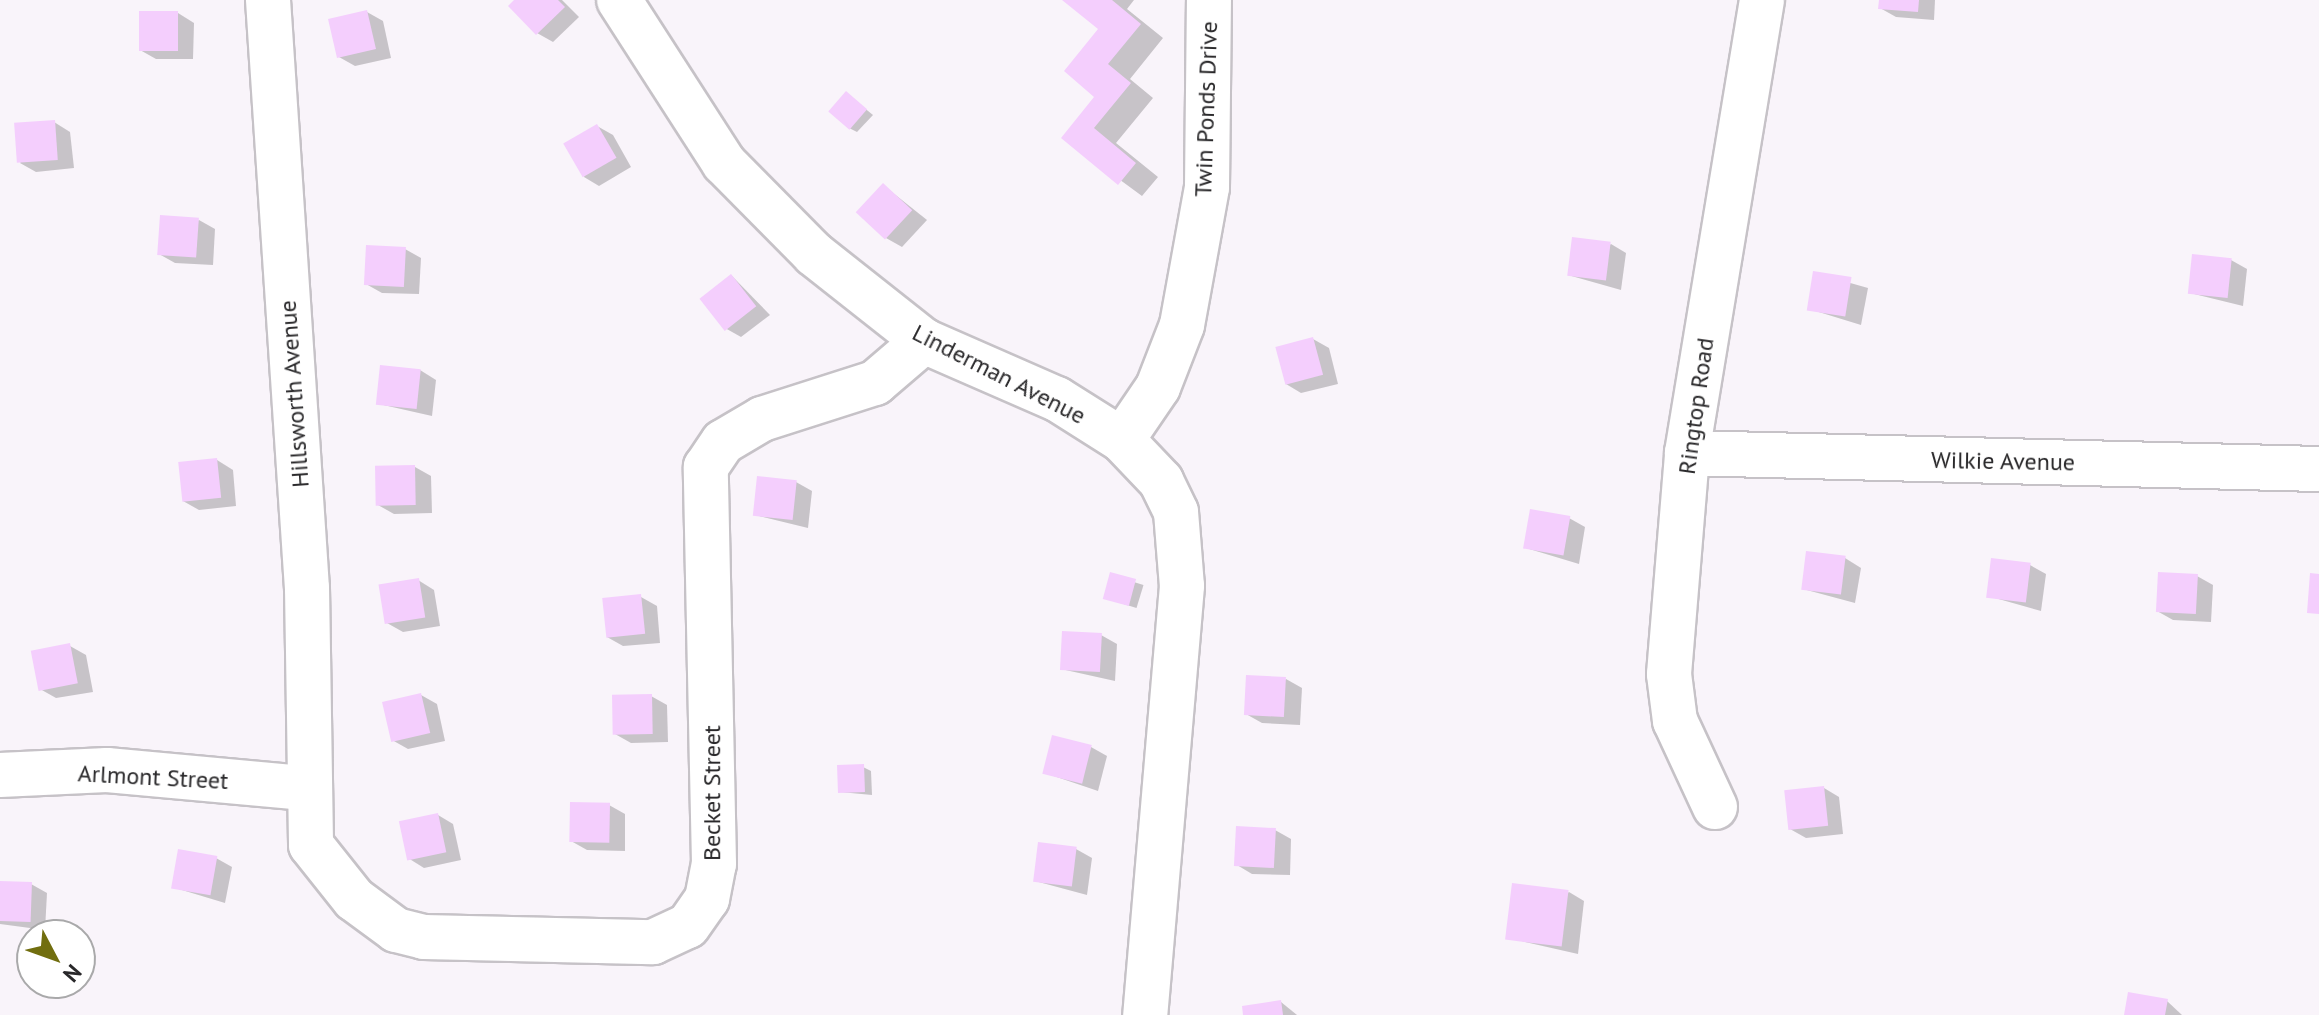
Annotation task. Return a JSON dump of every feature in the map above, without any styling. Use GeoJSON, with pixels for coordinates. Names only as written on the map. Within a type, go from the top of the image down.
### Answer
{"type":"FeatureCollection","features":[{"type":"Feature","properties":{"kind":"street","name":"Hillsworth Avenue"},"geometry":{"type":"LineString","coordinates":[[268,0],[307,588],[305,788]]}},
{"type":"Feature","properties":{"kind":"street","name":"Linderman Avenue"},"geometry":{"type":"LineString","coordinates":[[619,0],[724,163],[814,254],[924,341],[1057,399],[1122,440],[1161,481],[1176,512],[1182,586],[1145,1015]]}},
{"type":"Feature","properties":{"kind":"street","name":"Twin Ponds Drive"},"geometry":{"type":"LineString","coordinates":[[1122,440],[1158,387],[1182,325],[1207,187],[1209,0]]}},
{"type":"Feature","properties":{"kind":"street","name":"Ringtop Road"},"geometry":{"type":"LineString","coordinates":[[1715,807],[1675,721],[1669,674],[1687,453],[1762,0]]}},
{"type":"Feature","properties":{"kind":"street","name":"Becket Street"},"geometry":{"type":"LineString","coordinates":[[305,788],[311,845],[354,899],[396,930],[424,937],[653,942],[688,926],[707,899],[714,864],[706,467],[723,442],[782,414],[875,383],[924,341]]}},
{"type":"Feature","properties":{"kind":"street","name":"Wilkie Avenue"},"geometry":{"type":"LineString","coordinates":[[1687,453],[2319,469]]}},
{"type":"Feature","properties":{"kind":"street","name":"Arlmont Street"},"geometry":{"type":"LineString","coordinates":[[0,775],[107,770],[305,788]]}},
{"type":"Feature","properties":{"kind":"building"},"geometry":{"type":"Polygon","coordinates":[[[514,0],[558,0],[565,7],[536,35],[508,6],[514,0]]]}},
{"type":"Feature","properties":{"kind":"building"},"geometry":{"type":"Polygon","coordinates":[[[1062,0],[1112,0],[1141,24],[1108,64],[1131,83],[1094,128],[1136,163],[1118,185],[1061,138],[1094,97],[1064,71],[1098,29],[1062,0]]]}},
{"type":"Feature","properties":{"kind":"building"},"geometry":{"type":"Polygon","coordinates":[[[1879,0],[1919,0],[1918,12],[1878,9],[1879,0]]]}},
{"type":"Feature","properties":{"kind":"building"},"geometry":{"type":"Polygon","coordinates":[[[367,10],[376,49],[337,58],[328,19],[367,10]]]}},
{"type":"Feature","properties":{"kind":"building"},"geometry":{"type":"Polygon","coordinates":[[[139,11],[178,11],[178,51],[139,51],[139,11]]]}},
{"type":"Feature","properties":{"kind":"building"},"geometry":{"type":"Polygon","coordinates":[[[846,91],[867,109],[849,130],[828,111],[846,91]]]}},
{"type":"Feature","properties":{"kind":"building"},"geometry":{"type":"Polygon","coordinates":[[[55,120],[58,160],[17,163],[14,123],[55,120]]]}},
{"type":"Feature","properties":{"kind":"building"},"geometry":{"type":"Polygon","coordinates":[[[597,124],[616,158],[583,177],[563,144],[597,124]]]}},
{"type":"Feature","properties":{"kind":"building"},"geometry":{"type":"Polygon","coordinates":[[[883,183],[912,210],[885,240],[856,212],[883,183]]]}},
{"type":"Feature","properties":{"kind":"building"},"geometry":{"type":"Polygon","coordinates":[[[160,215],[199,218],[196,258],[157,255],[160,215]]]}},
{"type":"Feature","properties":{"kind":"building"},"geometry":{"type":"Polygon","coordinates":[[[1572,237],[1611,242],[1606,280],[1567,276],[1572,237]]]}},
{"type":"Feature","properties":{"kind":"building"},"geometry":{"type":"Polygon","coordinates":[[[366,245],[406,247],[404,287],[364,285],[366,245]]]}},
{"type":"Feature","properties":{"kind":"building"},"geometry":{"type":"Polygon","coordinates":[[[2192,254],[2232,258],[2228,298],[2188,294],[2192,254]]]}},
{"type":"Feature","properties":{"kind":"building"},"geometry":{"type":"Polygon","coordinates":[[[1813,271],[1852,277],[1845,317],[1807,311],[1813,271]]]}},
{"type":"Feature","properties":{"kind":"building"},"geometry":{"type":"Polygon","coordinates":[[[731,274],[756,306],[725,331],[699,299],[731,274]]]}},
{"type":"Feature","properties":{"kind":"building"},"geometry":{"type":"Polygon","coordinates":[[[1313,337],[1323,375],[1285,385],[1275,347],[1313,337]]]}},
{"type":"Feature","properties":{"kind":"building"},"geometry":{"type":"Polygon","coordinates":[[[380,365],[421,369],[417,409],[376,405],[380,365]]]}},
{"type":"Feature","properties":{"kind":"building"},"geometry":{"type":"Polygon","coordinates":[[[217,458],[221,498],[182,502],[178,462],[217,458]]]}},
{"type":"Feature","properties":{"kind":"building"},"geometry":{"type":"Polygon","coordinates":[[[415,465],[416,505],[376,506],[375,466],[415,465]]]}},
{"type":"Feature","properties":{"kind":"building"},"geometry":{"type":"Polygon","coordinates":[[[757,476],[797,480],[793,520],[753,516],[757,476]]]}},
{"type":"Feature","properties":{"kind":"building"},"geometry":{"type":"Polygon","coordinates":[[[1530,509],[1570,516],[1563,556],[1523,548],[1530,509]]]}},
{"type":"Feature","properties":{"kind":"building"},"geometry":{"type":"Polygon","coordinates":[[[1806,551],[1846,556],[1841,595],[1801,590],[1806,551]]]}},
{"type":"Feature","properties":{"kind":"building"},"geometry":{"type":"Polygon","coordinates":[[[1991,558],[2031,563],[2026,603],[1986,598],[1991,558]]]}},
{"type":"Feature","properties":{"kind":"building"},"geometry":{"type":"Polygon","coordinates":[[[1110,572],[1136,579],[1129,606],[1103,599],[1110,572]]]}},
{"type":"Feature","properties":{"kind":"building"},"geometry":{"type":"Polygon","coordinates":[[[2158,572],[2198,574],[2196,614],[2156,612],[2158,572]]]}},
{"type":"Feature","properties":{"kind":"building"},"geometry":{"type":"Polygon","coordinates":[[[2310,573],[2319,574],[2319,614],[2307,613],[2310,573]]]}},
{"type":"Feature","properties":{"kind":"building"},"geometry":{"type":"Polygon","coordinates":[[[419,578],[425,618],[385,624],[379,584],[419,578]]]}},
{"type":"Feature","properties":{"kind":"building"},"geometry":{"type":"Polygon","coordinates":[[[641,594],[645,634],[606,638],[602,598],[641,594]]]}},
{"type":"Feature","properties":{"kind":"building"},"geometry":{"type":"Polygon","coordinates":[[[1062,631],[1102,633],[1100,672],[1060,670],[1062,631]]]}},
{"type":"Feature","properties":{"kind":"building"},"geometry":{"type":"Polygon","coordinates":[[[70,643],[78,683],[39,691],[31,651],[70,643]]]}},
{"type":"Feature","properties":{"kind":"building"},"geometry":{"type":"Polygon","coordinates":[[[1246,675],[1286,677],[1284,717],[1244,715],[1246,675]]]}},
{"type":"Feature","properties":{"kind":"building"},"geometry":{"type":"Polygon","coordinates":[[[421,693],[430,733],[391,742],[382,702],[421,693]]]}},
{"type":"Feature","properties":{"kind":"building"},"geometry":{"type":"Polygon","coordinates":[[[652,694],[653,734],[613,735],[612,695],[652,694]]]}},
{"type":"Feature","properties":{"kind":"building"},"geometry":{"type":"Polygon","coordinates":[[[1052,735],[1092,745],[1082,784],[1042,774],[1052,735]]]}},
{"type":"Feature","properties":{"kind":"building"},"geometry":{"type":"Polygon","coordinates":[[[864,764],[865,792],[838,793],[837,765],[864,764]]]}},
{"type":"Feature","properties":{"kind":"building"},"geometry":{"type":"Polygon","coordinates":[[[1824,786],[1828,826],[1788,830],[1784,790],[1824,786]]]}},
{"type":"Feature","properties":{"kind":"building"},"geometry":{"type":"Polygon","coordinates":[[[570,802],[610,803],[609,843],[569,842],[570,802]]]}},
{"type":"Feature","properties":{"kind":"building"},"geometry":{"type":"Polygon","coordinates":[[[438,813],[446,852],[407,860],[399,821],[438,813]]]}},
{"type":"Feature","properties":{"kind":"building"},"geometry":{"type":"Polygon","coordinates":[[[1236,826],[1276,828],[1274,868],[1234,866],[1236,826]]]}},
{"type":"Feature","properties":{"kind":"building"},"geometry":{"type":"Polygon","coordinates":[[[1038,842],[1077,847],[1072,886],[1033,882],[1038,842]]]}},
{"type":"Feature","properties":{"kind":"building"},"geometry":{"type":"Polygon","coordinates":[[[178,849],[217,856],[210,895],[171,888],[178,849]]]}},
{"type":"Feature","properties":{"kind":"building"},"geometry":{"type":"Polygon","coordinates":[[[0,881],[32,882],[31,919],[0,921],[0,881]]]}},
{"type":"Feature","properties":{"kind":"building"},"geometry":{"type":"Polygon","coordinates":[[[1512,883],[1569,890],[1562,947],[1505,940],[1512,883]]]}},
{"type":"Feature","properties":{"kind":"building"},"geometry":{"type":"Polygon","coordinates":[[[2128,992],[2168,999],[2165,1015],[2124,1015],[2128,992]]]}},
{"type":"Feature","properties":{"kind":"building"},"geometry":{"type":"Polygon","coordinates":[[[1281,1000],[1283,1015],[1243,1015],[1242,1006],[1281,1000]]]}}]}
